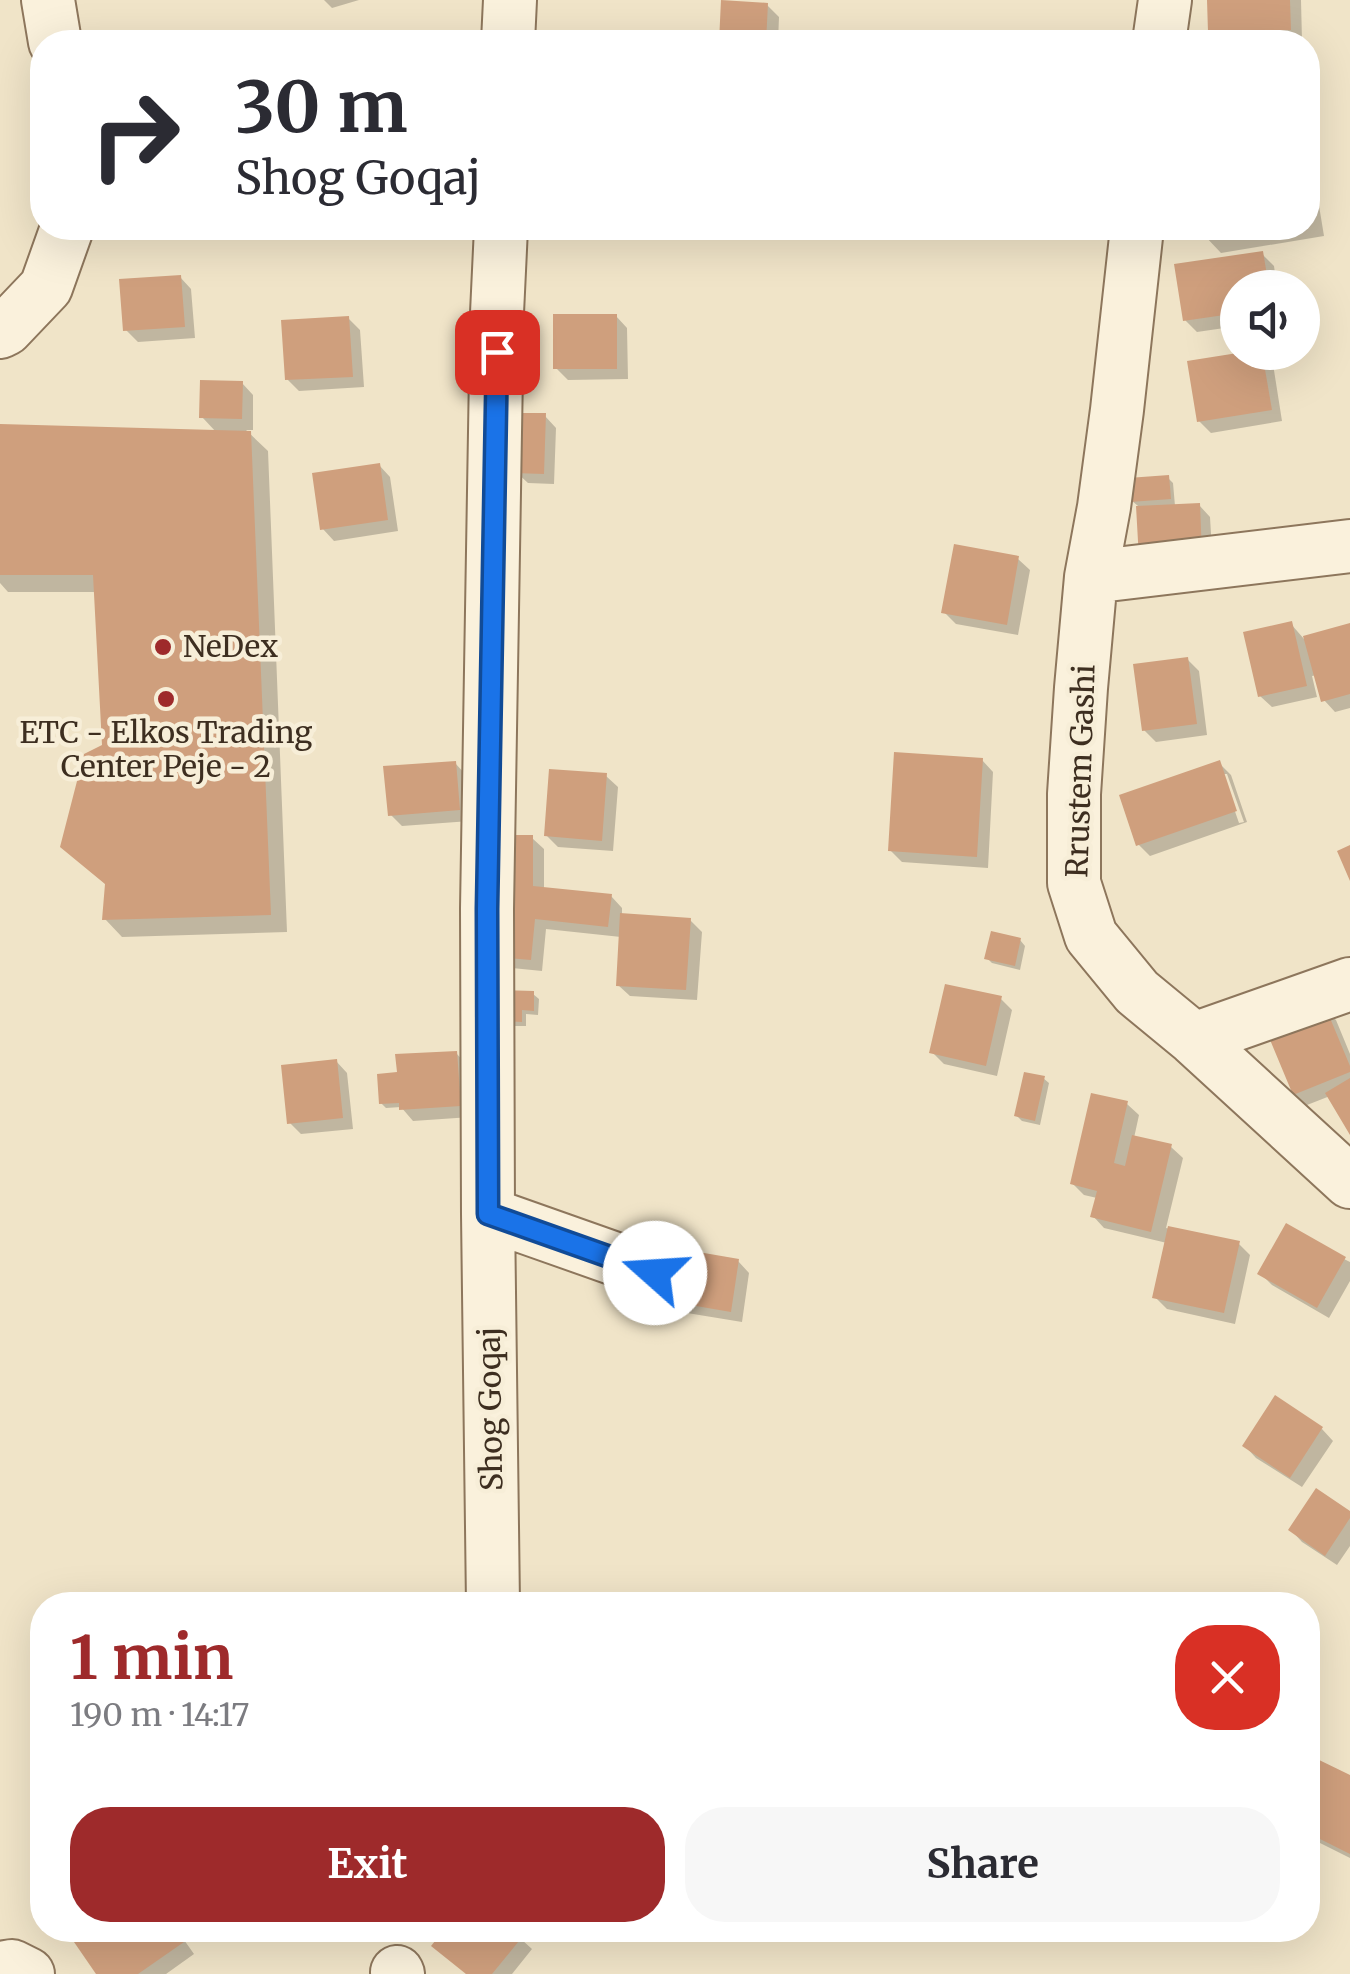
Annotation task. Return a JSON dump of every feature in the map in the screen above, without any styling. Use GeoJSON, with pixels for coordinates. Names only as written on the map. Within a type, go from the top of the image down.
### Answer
{"type":"FeatureCollection","features":[{"type":"Feature","properties":{"kind":"street"},"geometry":{"type":"LineString","coordinates":[[48,0],[52,30]]}},
{"type":"Feature","properties":{"kind":"street"},"geometry":{"type":"LineString","coordinates":[[509,30],[510,0]]}},
{"type":"Feature","properties":{"kind":"street"},"geometry":{"type":"LineString","coordinates":[[1160,30],[1165,0]]}},
{"type":"Feature","properties":{"kind":"street"},"geometry":{"type":"LineString","coordinates":[[0,332],[46,287],[62,240]]}},
{"type":"Feature","properties":{"kind":"street","name":"Shog Goqaj"},"geometry":{"type":"LineString","coordinates":[[494,1592],[487,909],[501,240]]}},
{"type":"Feature","properties":{"kind":"street","name":"Rrustem Gashi"},"geometry":{"type":"LineString","coordinates":[[1136,240],[1080,688],[1074,883],[1090,936],[1137,992],[1350,1182]]}},
{"type":"Feature","properties":{"kind":"street"},"geometry":{"type":"LineString","coordinates":[[1091,576],[1350,546]]}},
{"type":"Feature","properties":{"kind":"street"},"geometry":{"type":"LineString","coordinates":[[1194,1039],[1350,984]]}},
{"type":"Feature","properties":{"kind":"street"},"geometry":{"type":"LineString","coordinates":[[488,1214],[655,1273]]}},
{"type":"Feature","properties":{"kind":"street"},"geometry":{"type":"LineString","coordinates":[[0,1968],[12,1966],[28,1974]]}},
{"type":"Feature","properties":{"kind":"building"},"geometry":{"type":"Polygon","coordinates":[[[721,0],[768,3],[767,30],[720,30],[721,0]]]}},
{"type":"Feature","properties":{"kind":"building"},"geometry":{"type":"Polygon","coordinates":[[[1207,0],[1290,0],[1291,30],[1208,30],[1207,0]]]}},
{"type":"Feature","properties":{"kind":"building"},"geometry":{"type":"Polygon","coordinates":[[[1263,251],[1266,270],[1220,270],[1220,316],[1183,321],[1174,264],[1263,251]]]}},
{"type":"Feature","properties":{"kind":"building"},"geometry":{"type":"Polygon","coordinates":[[[181,275],[185,327],[123,331],[119,279],[181,275]]]}},
{"type":"Feature","properties":{"kind":"building"},"geometry":{"type":"Polygon","coordinates":[[[553,314],[617,314],[617,369],[553,369],[553,314]]]}},
{"type":"Feature","properties":{"kind":"building"},"geometry":{"type":"Polygon","coordinates":[[[349,316],[353,377],[285,380],[281,320],[349,316]]]}},
{"type":"Feature","properties":{"kind":"building"},"geometry":{"type":"Polygon","coordinates":[[[1220,356],[1220,370],[1265,370],[1272,410],[1197,422],[1187,361],[1220,356]]]}},
{"type":"Feature","properties":{"kind":"building"},"geometry":{"type":"Polygon","coordinates":[[[200,380],[243,381],[242,419],[199,418],[200,380]]]}},
{"type":"Feature","properties":{"kind":"building"},"geometry":{"type":"Polygon","coordinates":[[[516,413],[546,413],[544,474],[513,473],[516,413]]]}},
{"type":"Feature","properties":{"kind":"building"},"geometry":{"type":"Polygon","coordinates":[[[0,424],[251,431],[271,915],[102,920],[105,884],[60,847],[84,754],[102,745],[93,575],[0,575],[0,424]]]}},
{"type":"Feature","properties":{"kind":"building"},"geometry":{"type":"Polygon","coordinates":[[[380,463],[388,520],[320,530],[312,473],[380,463]]]}},
{"type":"Feature","properties":{"kind":"building"},"geometry":{"type":"Polygon","coordinates":[[[1169,475],[1171,499],[1130,502],[1128,478],[1169,475]]]}},
{"type":"Feature","properties":{"kind":"building"},"geometry":{"type":"Polygon","coordinates":[[[1200,503],[1202,556],[1139,559],[1136,506],[1200,503]]]}},
{"type":"Feature","properties":{"kind":"building"},"geometry":{"type":"Polygon","coordinates":[[[954,544],[1019,556],[1007,625],[941,613],[954,544]]]}},
{"type":"Feature","properties":{"kind":"building"},"geometry":{"type":"Polygon","coordinates":[[[1292,621],[1307,686],[1258,697],[1243,632],[1292,621]]]}},
{"type":"Feature","properties":{"kind":"building"},"geometry":{"type":"Polygon","coordinates":[[[1350,623],[1350,694],[1321,702],[1303,636],[1350,623]]]}},
{"type":"Feature","properties":{"kind":"building"},"geometry":{"type":"Polygon","coordinates":[[[1188,657],[1197,724],[1142,731],[1133,664],[1188,657]]]}},
{"type":"Feature","properties":{"kind":"building"},"geometry":{"type":"Polygon","coordinates":[[[894,752],[983,758],[977,857],[888,851],[894,752]]]}},
{"type":"Feature","properties":{"kind":"building"},"geometry":{"type":"Polygon","coordinates":[[[1220,760],[1237,811],[1136,846],[1119,795],[1220,760]]]}},
{"type":"Feature","properties":{"kind":"building"},"geometry":{"type":"Polygon","coordinates":[[[456,761],[460,810],[388,816],[383,766],[456,761]]]}},
{"type":"Feature","properties":{"kind":"building"},"geometry":{"type":"Polygon","coordinates":[[[549,769],[607,773],[602,841],[544,836],[549,769]]]}},
{"type":"Feature","properties":{"kind":"building"},"geometry":{"type":"Polygon","coordinates":[[[504,835],[533,835],[533,886],[612,894],[608,927],[535,919],[531,960],[498,957],[504,835]]]}},
{"type":"Feature","properties":{"kind":"building"},"geometry":{"type":"Polygon","coordinates":[[[1350,845],[1350,881],[1337,851],[1350,845]]]}},
{"type":"Feature","properties":{"kind":"building"},"geometry":{"type":"Polygon","coordinates":[[[620,913],[691,918],[686,990],[616,986],[620,913]]]}},
{"type":"Feature","properties":{"kind":"building"},"geometry":{"type":"Polygon","coordinates":[[[991,931],[1021,938],[1015,966],[984,959],[991,931]]]}},
{"type":"Feature","properties":{"kind":"building"},"geometry":{"type":"Polygon","coordinates":[[[945,984],[1002,996],[986,1066],[929,1053],[945,984]]]}},
{"type":"Feature","properties":{"kind":"building"},"geometry":{"type":"Polygon","coordinates":[[[504,990],[534,991],[534,1011],[522,1010],[522,1022],[503,1021],[504,990]]]}},
{"type":"Feature","properties":{"kind":"building"},"geometry":{"type":"Polygon","coordinates":[[[1325,1006],[1350,1072],[1293,1095],[1266,1030],[1325,1006]]]}},
{"type":"Feature","properties":{"kind":"building"},"geometry":{"type":"Polygon","coordinates":[[[457,1051],[461,1106],[399,1110],[399,1103],[379,1104],[377,1074],[397,1072],[395,1054],[457,1051]]]}},
{"type":"Feature","properties":{"kind":"building"},"geometry":{"type":"Polygon","coordinates":[[[337,1059],[343,1118],[287,1124],[281,1065],[337,1059]]]}},
{"type":"Feature","properties":{"kind":"building"},"geometry":{"type":"Polygon","coordinates":[[[1024,1072],[1045,1076],[1035,1121],[1014,1116],[1024,1072]]]}},
{"type":"Feature","properties":{"kind":"building"},"geometry":{"type":"Polygon","coordinates":[[[1350,1078],[1350,1135],[1325,1093],[1350,1078]]]}},
{"type":"Feature","properties":{"kind":"building"},"geometry":{"type":"Polygon","coordinates":[[[1091,1093],[1128,1101],[1114,1163],[1125,1166],[1132,1135],[1172,1144],[1151,1232],[1090,1217],[1097,1191],[1070,1184],[1091,1093]]]}},
{"type":"Feature","properties":{"kind":"building"},"geometry":{"type":"Polygon","coordinates":[[[1286,1223],[1346,1257],[1317,1308],[1257,1274],[1286,1223]]]}},
{"type":"Feature","properties":{"kind":"building"},"geometry":{"type":"Polygon","coordinates":[[[1168,1226],[1240,1241],[1224,1313],[1152,1298],[1168,1226]]]}},
{"type":"Feature","properties":{"kind":"building"},"geometry":{"type":"Polygon","coordinates":[[[675,1248],[739,1259],[731,1312],[667,1301],[675,1248]]]}},
{"type":"Feature","properties":{"kind":"building"},"geometry":{"type":"Polygon","coordinates":[[[1275,1395],[1323,1427],[1290,1478],[1242,1446],[1275,1395]]]}},
{"type":"Feature","properties":{"kind":"building"},"geometry":{"type":"Polygon","coordinates":[[[1316,1488],[1350,1511],[1350,1518],[1325,1556],[1288,1530],[1316,1488]]]}},
{"type":"Feature","properties":{"kind":"building"},"geometry":{"type":"Polygon","coordinates":[[[1320,1760],[1350,1775],[1350,1854],[1320,1839],[1320,1760]]]}},
{"type":"Feature","properties":{"kind":"building"},"geometry":{"type":"Polygon","coordinates":[[[74,1942],[184,1942],[138,1974],[96,1974],[74,1942]]]}},
{"type":"Feature","properties":{"kind":"building"},"geometry":{"type":"Polygon","coordinates":[[[434,1942],[518,1942],[492,1974],[466,1974],[431,1946],[434,1942]]]}},
{"type":"Feature","properties":{"kind":"place","name":"NeDex"},"geometry":{"type":"Point","coordinates":[163,647]}},
{"type":"Feature","properties":{"kind":"place","name":"ETC - Elkos Trading Center Peje - 2"},"geometry":{"type":"Point","coordinates":[166,699]}},
{"type":"Feature","properties":{"kind":"route"},"geometry":{"type":"LineString","coordinates":[[497,352],[487,909],[488,1214],[655,1273]]}}]}
